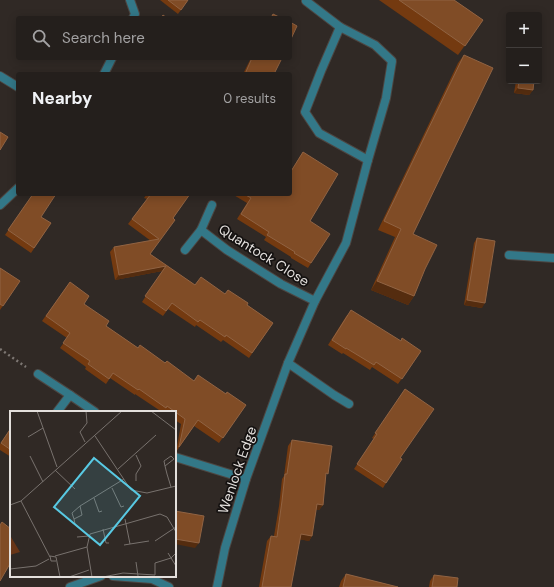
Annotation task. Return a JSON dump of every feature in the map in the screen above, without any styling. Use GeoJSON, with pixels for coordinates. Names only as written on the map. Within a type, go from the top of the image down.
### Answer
{"type":"FeatureCollection","features":[{"type":"Feature","properties":{"kind":"street"},"geometry":{"type":"LineString","coordinates":[[130,0],[135,14],[134,16]]}},
{"type":"Feature","properties":{"kind":"street","name":"Wenlock Edge"},"geometry":{"type":"LineString","coordinates":[[217,587],[225,548],[246,479],[288,363],[315,301],[346,243],[386,98],[392,62],[376,45],[340,27],[306,1]]}},
{"type":"Feature","properties":{"kind":"street"},"geometry":{"type":"LineString","coordinates":[[340,27],[305,112],[319,133],[368,160]]}},
{"type":"Feature","properties":{"kind":"street"},"geometry":{"type":"LineString","coordinates":[[105,72],[111,60]]}},
{"type":"Feature","properties":{"kind":"street"},"geometry":{"type":"LineString","coordinates":[[0,76],[16,86]]}},
{"type":"Feature","properties":{"kind":"street"},"geometry":{"type":"LineString","coordinates":[[0,204],[16,190]]}},
{"type":"Feature","properties":{"kind":"street","name":"Quantock Close"},"geometry":{"type":"LineString","coordinates":[[185,250],[200,230],[212,205]]}},
{"type":"Feature","properties":{"kind":"street","name":"Quantock Close"},"geometry":{"type":"LineString","coordinates":[[200,230],[227,250],[281,284],[315,301]]}},
{"type":"Feature","properties":{"kind":"street"},"geometry":{"type":"LineString","coordinates":[[509,255],[554,258]]}},
{"type":"Feature","properties":{"kind":"street"},"geometry":{"type":"LineString","coordinates":[[288,363],[349,404]]}},
{"type":"Feature","properties":{"kind":"street"},"geometry":{"type":"LineString","coordinates":[[38,374],[94,411]]}},
{"type":"Feature","properties":{"kind":"street"},"geometry":{"type":"LineString","coordinates":[[58,411],[70,395]]}},
{"type":"Feature","properties":{"kind":"street"},"geometry":{"type":"LineString","coordinates":[[176,457],[246,479]]}},
{"type":"Feature","properties":{"kind":"street"},"geometry":{"type":"LineString","coordinates":[[70,587],[98,577]]}},
{"type":"Feature","properties":{"kind":"street"},"geometry":{"type":"LineString","coordinates":[[126,577],[152,579],[169,587]]}},
{"type":"Feature","properties":{"kind":"path"},"geometry":{"type":"LineString","coordinates":[[0,349],[38,374]]}},
{"type":"Feature","properties":{"kind":"building"},"geometry":{"type":"Polygon","coordinates":[[[168,0],[188,0],[181,10],[168,0]]]}},
{"type":"Feature","properties":{"kind":"building"},"geometry":{"type":"Polygon","coordinates":[[[399,0],[454,0],[483,20],[465,46],[399,0]]]}},
{"type":"Feature","properties":{"kind":"building"},"geometry":{"type":"Polygon","coordinates":[[[292,23],[297,26],[292,37],[292,23]]]}},
{"type":"Feature","properties":{"kind":"building"},"geometry":{"type":"Polygon","coordinates":[[[464,55],[493,68],[413,234],[437,245],[414,296],[377,281],[401,229],[384,221],[464,55]]]}},
{"type":"Feature","properties":{"kind":"building"},"geometry":{"type":"Polygon","coordinates":[[[251,60],[281,60],[275,72],[246,72],[251,60]]]}},
{"type":"Feature","properties":{"kind":"building"},"geometry":{"type":"Polygon","coordinates":[[[519,84],[534,84],[533,90],[518,88],[519,84]]]}},
{"type":"Feature","properties":{"kind":"building"},"geometry":{"type":"Polygon","coordinates":[[[0,132],[8,137],[0,150],[0,132]]]}},
{"type":"Feature","properties":{"kind":"building"},"geometry":{"type":"Polygon","coordinates":[[[303,152],[338,174],[310,221],[330,234],[311,263],[267,235],[269,232],[241,214],[251,198],[248,196],[292,196],[292,170],[303,152]]]}},
{"type":"Feature","properties":{"kind":"building"},"geometry":{"type":"Polygon","coordinates":[[[32,196],[55,196],[41,217],[51,223],[34,248],[8,230],[32,196]]]}},
{"type":"Feature","properties":{"kind":"building"},"geometry":{"type":"Polygon","coordinates":[[[149,196],[189,196],[173,218],[175,220],[150,254],[195,285],[201,277],[225,294],[228,290],[248,303],[247,305],[273,323],[252,353],[226,335],[225,337],[200,320],[198,322],[172,303],[166,311],[145,296],[166,266],[119,275],[114,247],[159,239],[132,219],[149,196]]]}},
{"type":"Feature","properties":{"kind":"building"},"geometry":{"type":"Polygon","coordinates":[[[477,238],[495,241],[485,303],[467,300],[477,238]]]}},
{"type":"Feature","properties":{"kind":"building"},"geometry":{"type":"Polygon","coordinates":[[[0,268],[20,281],[3,306],[0,304],[0,268]]]}},
{"type":"Feature","properties":{"kind":"building"},"geometry":{"type":"Polygon","coordinates":[[[70,282],[89,296],[84,304],[109,321],[106,326],[138,348],[140,345],[165,363],[167,361],[194,381],[198,375],[226,394],[227,392],[246,405],[223,438],[198,420],[179,447],[185,419],[176,411],[167,406],[166,408],[113,373],[109,379],[88,364],[90,361],[63,343],[70,333],[46,316],[70,282]]]}},
{"type":"Feature","properties":{"kind":"building"},"geometry":{"type":"Polygon","coordinates":[[[351,310],[401,341],[402,338],[421,351],[402,379],[376,362],[374,365],[332,340],[351,310]]]}},
{"type":"Feature","properties":{"kind":"building"},"geometry":{"type":"Polygon","coordinates":[[[405,389],[434,409],[400,458],[402,459],[386,483],[357,464],[377,434],[375,433],[405,389]]]}},
{"type":"Feature","properties":{"kind":"building"},"geometry":{"type":"Polygon","coordinates":[[[10,430],[10,449],[1,443],[10,430]]]}},
{"type":"Feature","properties":{"kind":"building"},"geometry":{"type":"Polygon","coordinates":[[[292,440],[332,446],[328,474],[326,473],[323,505],[317,504],[312,536],[301,534],[291,587],[262,587],[271,536],[277,537],[285,474],[287,474],[292,440]]]}},
{"type":"Feature","properties":{"kind":"building"},"geometry":{"type":"Polygon","coordinates":[[[176,511],[204,516],[199,543],[176,539],[176,511]]]}},
{"type":"Feature","properties":{"kind":"building"},"geometry":{"type":"Polygon","coordinates":[[[2,522],[10,528],[10,564],[0,581],[0,525],[2,522]]]}},
{"type":"Feature","properties":{"kind":"building"},"geometry":{"type":"Polygon","coordinates":[[[346,574],[398,587],[343,587],[346,574]]]}},
{"type":"Feature","properties":{"kind":"building"},"geometry":{"type":"Polygon","coordinates":[[[434,575],[458,578],[457,587],[432,587],[434,575]]]}}]}
